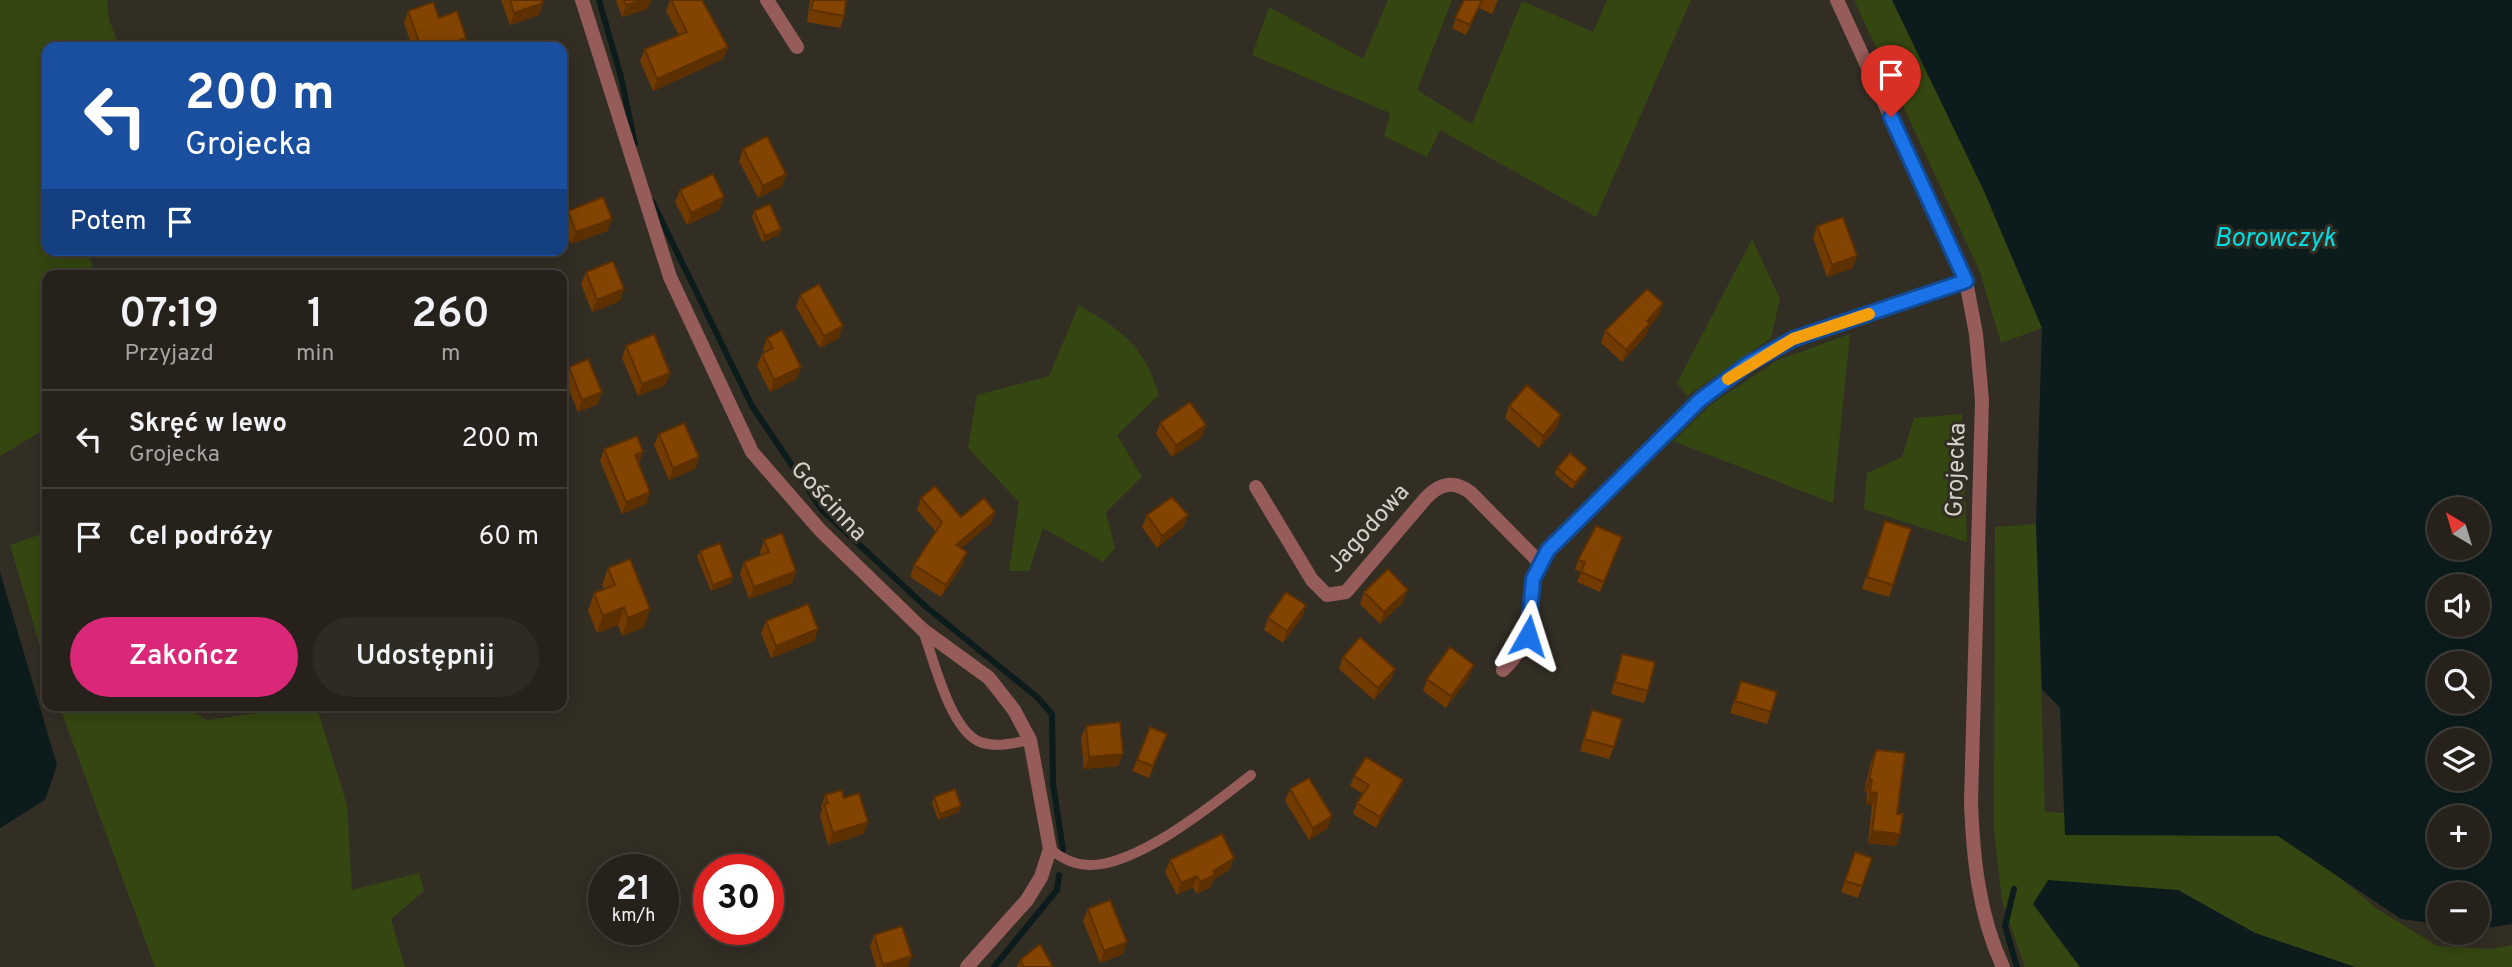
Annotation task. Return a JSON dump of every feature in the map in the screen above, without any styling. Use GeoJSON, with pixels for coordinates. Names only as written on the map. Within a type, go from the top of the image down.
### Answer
{"type":"FeatureCollection","features":[{"type":"Feature","properties":{"kind":"street","name":"Gościnna"},"geometry":{"type":"LineString","coordinates":[[582,0],[670,277],[752,452],[820,530],[923,630],[989,678],[1014,710],[1030,740],[1050,849]]}},
{"type":"Feature","properties":{"kind":"street"},"geometry":{"type":"LineString","coordinates":[[767,0],[797,47]]}},
{"type":"Feature","properties":{"kind":"street","name":"Grojecka"},"geometry":{"type":"LineString","coordinates":[[1837,0],[1966,281],[1976,334],[1982,400],[1972,842],[1984,912],[2003,967]]}},
{"type":"Feature","properties":{"kind":"street"},"geometry":{"type":"LineString","coordinates":[[1503,670],[1518,655],[1528,636],[1531,586],[1539,562],[1560,535],[1700,400],[1748,364],[1793,339],[1966,281]]}},
{"type":"Feature","properties":{"kind":"street","name":"Jagodowa"},"geometry":{"type":"LineString","coordinates":[[1256,487],[1312,580],[1327,595],[1346,592],[1425,499],[1446,484],[1457,485],[1471,493],[1539,562]]}},
{"type":"Feature","properties":{"kind":"street"},"geometry":{"type":"LineString","coordinates":[[967,967],[1027,900],[1041,877],[1050,849]]}},
{"type":"Feature","properties":{"kind":"lane"},"geometry":{"type":"LineString","coordinates":[[923,630],[955,717],[968,733],[990,744],[1030,740]]}},
{"type":"Feature","properties":{"kind":"lane"},"geometry":{"type":"LineString","coordinates":[[1050,849],[1073,863],[1107,863],[1195,819],[1251,775]]}},
{"type":"Feature","properties":{"kind":"green space"},"geometry":{"type":"Polygon","coordinates":[[[0,0],[107,0],[109,19],[117,42],[42,42],[42,256],[89,256],[93,270],[42,270],[42,431],[0,456],[0,0]]]}},
{"type":"Feature","properties":{"kind":"green space"},"geometry":{"type":"Polygon","coordinates":[[[1388,0],[1452,0],[1417,90],[1472,124],[1522,1],[1593,32],[1607,0],[1691,0],[1596,217],[1440,130],[1427,157],[1384,136],[1390,113],[1252,55],[1269,7],[1363,59],[1388,0]]]}},
{"type":"Feature","properties":{"kind":"green space"},"geometry":{"type":"Polygon","coordinates":[[[1854,0],[1892,0],[1984,191],[2042,328],[2001,343],[1980,272],[1854,0]]]}},
{"type":"Feature","properties":{"kind":"green space"},"geometry":{"type":"Polygon","coordinates":[[[1752,239],[1780,299],[1771,338],[1687,396],[1677,383],[1752,239]]]}},
{"type":"Feature","properties":{"kind":"green space"},"geometry":{"type":"Polygon","coordinates":[[[1079,305],[1130,341],[1153,378],[1159,395],[1117,435],[1142,477],[1106,512],[1115,548],[1103,562],[1043,528],[1029,571],[1009,571],[1019,502],[968,448],[977,395],[1049,376],[1079,305]]]}},
{"type":"Feature","properties":{"kind":"green space"},"geometry":{"type":"Polygon","coordinates":[[[1850,334],[1833,503],[1673,441],[1710,405],[1778,360],[1850,334]]]}},
{"type":"Feature","properties":{"kind":"green space"},"geometry":{"type":"Polygon","coordinates":[[[1962,414],[1967,542],[1864,509],[1867,473],[1902,457],[1914,418],[1962,414]]]}},
{"type":"Feature","properties":{"kind":"green space"},"geometry":{"type":"Polygon","coordinates":[[[2036,524],[2045,812],[2277,824],[2377,909],[2427,940],[2427,945],[2491,949],[2512,945],[2512,967],[2355,967],[2255,933],[2178,890],[2033,904],[2080,967],[2025,967],[2002,901],[1994,830],[1995,527],[2036,524]]]}},
{"type":"Feature","properties":{"kind":"green space"},"geometry":{"type":"Polygon","coordinates":[[[42,534],[42,653],[10,545],[42,534]]]}},
{"type":"Feature","properties":{"kind":"green space"},"geometry":{"type":"Polygon","coordinates":[[[61,711],[193,711],[207,720],[272,711],[318,711],[347,805],[352,890],[419,873],[424,891],[391,919],[405,967],[155,967],[61,711]]]}},
{"type":"Feature","properties":{"kind":"water","name":"Borowczyk"},"geometry":{"type":"Polygon","coordinates":[[[1892,0],[2512,0],[2512,924],[2490,927],[2490,882],[2427,882],[2427,922],[2401,919],[2278,836],[2065,835],[2060,708],[2042,689],[2036,524],[2042,328],[1984,191],[1892,0]]]}},
{"type":"Feature","properties":{"kind":"water"},"geometry":{"type":"Polygon","coordinates":[[[0,572],[57,765],[45,800],[0,828],[0,572]]]}},
{"type":"Feature","properties":{"kind":"water"},"geometry":{"type":"Polygon","coordinates":[[[2048,880],[2178,890],[2255,933],[2355,967],[2080,967],[2033,904],[2048,880]]]}},
{"type":"Feature","properties":{"kind":"building"},"geometry":{"type":"Polygon","coordinates":[[[510,0],[542,0],[543,3],[514,13],[510,0]]]}},
{"type":"Feature","properties":{"kind":"building"},"geometry":{"type":"Polygon","coordinates":[[[624,0],[643,0],[626,5],[624,0]]]}},
{"type":"Feature","properties":{"kind":"building"},"geometry":{"type":"Polygon","coordinates":[[[671,0],[702,0],[728,47],[657,79],[645,49],[687,32],[671,0]]]}},
{"type":"Feature","properties":{"kind":"building"},"geometry":{"type":"Polygon","coordinates":[[[813,0],[846,0],[844,16],[811,10],[813,0]]]}},
{"type":"Feature","properties":{"kind":"building"},"geometry":{"type":"Polygon","coordinates":[[[1464,0],[1482,0],[1470,25],[1455,18],[1464,0]]]}},
{"type":"Feature","properties":{"kind":"building"},"geometry":{"type":"Polygon","coordinates":[[[433,2],[439,18],[457,11],[466,38],[454,42],[419,42],[408,11],[433,2]]]}},
{"type":"Feature","properties":{"kind":"building"},"geometry":{"type":"Polygon","coordinates":[[[767,136],[786,174],[763,186],[743,149],[767,136]]]}},
{"type":"Feature","properties":{"kind":"building"},"geometry":{"type":"Polygon","coordinates":[[[713,174],[724,197],[691,213],[680,190],[713,174]]]}},
{"type":"Feature","properties":{"kind":"building"},"geometry":{"type":"Polygon","coordinates":[[[603,197],[612,219],[576,232],[568,211],[603,197]]]}},
{"type":"Feature","properties":{"kind":"building"},"geometry":{"type":"Polygon","coordinates":[[[770,204],[781,229],[765,236],[754,211],[770,204]]]}},
{"type":"Feature","properties":{"kind":"building"},"geometry":{"type":"Polygon","coordinates":[[[1843,217],[1857,256],[1832,265],[1817,226],[1843,217]]]}},
{"type":"Feature","properties":{"kind":"building"},"geometry":{"type":"Polygon","coordinates":[[[613,261],[624,289],[597,300],[586,272],[613,261]]]}},
{"type":"Feature","properties":{"kind":"building"},"geometry":{"type":"Polygon","coordinates":[[[819,284],[843,326],[824,336],[800,295],[819,284]]]}},
{"type":"Feature","properties":{"kind":"building"},"geometry":{"type":"Polygon","coordinates":[[[1647,289],[1663,303],[1647,321],[1650,323],[1626,350],[1605,331],[1647,289]]]}},
{"type":"Feature","properties":{"kind":"building"},"geometry":{"type":"Polygon","coordinates":[[[782,330],[801,367],[774,380],[762,354],[773,348],[767,338],[782,330]]]}},
{"type":"Feature","properties":{"kind":"building"},"geometry":{"type":"Polygon","coordinates":[[[654,334],[670,373],[642,384],[626,346],[654,334]]]}},
{"type":"Feature","properties":{"kind":"building"},"geometry":{"type":"Polygon","coordinates":[[[588,359],[602,392],[582,400],[569,367],[588,359]]]}},
{"type":"Feature","properties":{"kind":"building"},"geometry":{"type":"Polygon","coordinates":[[[1527,385],[1561,415],[1543,436],[1509,406],[1527,385]]]}},
{"type":"Feature","properties":{"kind":"building"},"geometry":{"type":"Polygon","coordinates":[[[1190,402],[1206,425],[1176,445],[1160,423],[1190,402]]]}},
{"type":"Feature","properties":{"kind":"building"},"geometry":{"type":"Polygon","coordinates":[[[684,423],[699,457],[673,468],[659,434],[684,423]]]}},
{"type":"Feature","properties":{"kind":"building"},"geometry":{"type":"Polygon","coordinates":[[[637,436],[643,452],[635,455],[650,492],[626,502],[604,449],[637,436]]]}},
{"type":"Feature","properties":{"kind":"building"},"geometry":{"type":"Polygon","coordinates":[[[1570,453],[1587,468],[1575,483],[1557,468],[1570,453]]]}},
{"type":"Feature","properties":{"kind":"building"},"geometry":{"type":"Polygon","coordinates":[[[935,486],[961,517],[984,498],[995,512],[956,545],[967,552],[946,585],[914,565],[942,522],[921,498],[935,486]]]}},
{"type":"Feature","properties":{"kind":"building"},"geometry":{"type":"Polygon","coordinates":[[[1172,497],[1188,515],[1162,536],[1147,515],[1172,497]]]}},
{"type":"Feature","properties":{"kind":"building"},"geometry":{"type":"Polygon","coordinates":[[[1885,521],[1911,529],[1893,585],[1867,577],[1885,521]]]}},
{"type":"Feature","properties":{"kind":"building"},"geometry":{"type":"Polygon","coordinates":[[[1596,526],[1622,537],[1604,582],[1581,572],[1585,562],[1578,560],[1596,526]]]}},
{"type":"Feature","properties":{"kind":"building"},"geometry":{"type":"Polygon","coordinates":[[[782,533],[796,571],[754,587],[744,562],[769,552],[764,540],[782,533]]]}},
{"type":"Feature","properties":{"kind":"building"},"geometry":{"type":"Polygon","coordinates":[[[720,543],[733,577],[713,585],[700,551],[720,543]]]}},
{"type":"Feature","properties":{"kind":"building"},"geometry":{"type":"Polygon","coordinates":[[[630,559],[650,609],[628,618],[624,607],[603,616],[594,593],[615,585],[608,568],[630,559]]]}},
{"type":"Feature","properties":{"kind":"building"},"geometry":{"type":"Polygon","coordinates":[[[1388,569],[1408,590],[1384,612],[1364,592],[1388,569]]]}},
{"type":"Feature","properties":{"kind":"building"},"geometry":{"type":"Polygon","coordinates":[[[1286,592],[1306,605],[1287,631],[1268,618],[1286,592]]]}},
{"type":"Feature","properties":{"kind":"building"},"geometry":{"type":"Polygon","coordinates":[[[808,604],[818,629],[776,646],[766,621],[808,604]]]}},
{"type":"Feature","properties":{"kind":"building"},"geometry":{"type":"Polygon","coordinates":[[[1360,637],[1395,669],[1378,688],[1343,657],[1360,637]]]}},
{"type":"Feature","properties":{"kind":"building"},"geometry":{"type":"Polygon","coordinates":[[[1450,647],[1474,665],[1451,696],[1427,679],[1450,647]]]}},
{"type":"Feature","properties":{"kind":"building"},"geometry":{"type":"Polygon","coordinates":[[[1622,654],[1655,662],[1648,691],[1615,682],[1622,654]]]}},
{"type":"Feature","properties":{"kind":"building"},"geometry":{"type":"Polygon","coordinates":[[[1741,681],[1777,692],[1771,712],[1735,701],[1741,681]]]}},
{"type":"Feature","properties":{"kind":"building"},"geometry":{"type":"Polygon","coordinates":[[[1592,710],[1622,719],[1614,747],[1584,739],[1592,710]]]}},
{"type":"Feature","properties":{"kind":"building"},"geometry":{"type":"Polygon","coordinates":[[[1120,722],[1123,754],[1089,757],[1086,726],[1120,722]]]}},
{"type":"Feature","properties":{"kind":"building"},"geometry":{"type":"Polygon","coordinates":[[[1150,727],[1167,734],[1153,766],[1137,760],[1150,727]]]}},
{"type":"Feature","properties":{"kind":"building"},"geometry":{"type":"Polygon","coordinates":[[[1876,750],[1905,753],[1897,814],[1903,814],[1900,834],[1872,831],[1877,793],[1870,792],[1872,780],[1869,779],[1876,750]]]}},
{"type":"Feature","properties":{"kind":"building"},"geometry":{"type":"Polygon","coordinates":[[[1366,757],[1403,780],[1380,817],[1357,803],[1369,785],[1354,776],[1366,757]]]}},
{"type":"Feature","properties":{"kind":"building"},"geometry":{"type":"Polygon","coordinates":[[[1309,778],[1332,816],[1313,828],[1290,789],[1309,778]]]}},
{"type":"Feature","properties":{"kind":"building"},"geometry":{"type":"Polygon","coordinates":[[[955,789],[961,806],[940,814],[934,797],[955,789]]]}},
{"type":"Feature","properties":{"kind":"building"},"geometry":{"type":"Polygon","coordinates":[[[842,790],[844,798],[859,793],[868,822],[833,833],[824,804],[828,803],[825,795],[842,790]]]}},
{"type":"Feature","properties":{"kind":"building"},"geometry":{"type":"Polygon","coordinates":[[[1222,834],[1234,858],[1213,871],[1215,875],[1200,882],[1197,876],[1181,883],[1170,860],[1222,834]]]}},
{"type":"Feature","properties":{"kind":"building"},"geometry":{"type":"Polygon","coordinates":[[[1855,852],[1872,858],[1862,886],[1845,881],[1855,852]]]}},
{"type":"Feature","properties":{"kind":"building"},"geometry":{"type":"Polygon","coordinates":[[[1110,900],[1127,942],[1104,951],[1088,909],[1110,900]]]}},
{"type":"Feature","properties":{"kind":"building"},"geometry":{"type":"Polygon","coordinates":[[[902,926],[912,956],[883,965],[874,935],[902,926]]]}},
{"type":"Feature","properties":{"kind":"building"},"geometry":{"type":"Polygon","coordinates":[[[1040,944],[1053,967],[1024,967],[1020,960],[1040,944]]]}},
{"type":"Feature","properties":{"kind":"waterway"},"geometry":{"type":"LineString","coordinates":[[599,0],[621,77],[635,144]]}},
{"type":"Feature","properties":{"kind":"waterway"},"geometry":{"type":"LineString","coordinates":[[652,201],[752,406],[822,510],[925,606],[1037,697],[1052,714],[1053,784],[1063,850]]}},
{"type":"Feature","properties":{"kind":"waterway"},"geometry":{"type":"LineString","coordinates":[[994,967],[1057,890],[1059,875]]}},
{"type":"Feature","properties":{"kind":"waterway"},"geometry":{"type":"LineString","coordinates":[[2014,889],[2005,926],[2017,967]]}},
{"type":"Feature","properties":{"kind":"slow traffic"},"geometry":{"type":"LineString","coordinates":[[1728,379],[1748,364],[1793,339],[1869,314]]}},
{"type":"Feature","properties":{"kind":"route"},"geometry":{"type":"LineString","coordinates":[[1528,636],[1531,591],[1539,562],[1560,535],[1700,400],[1748,364],[1793,339],[1966,281],[1891,117]]}}]}
